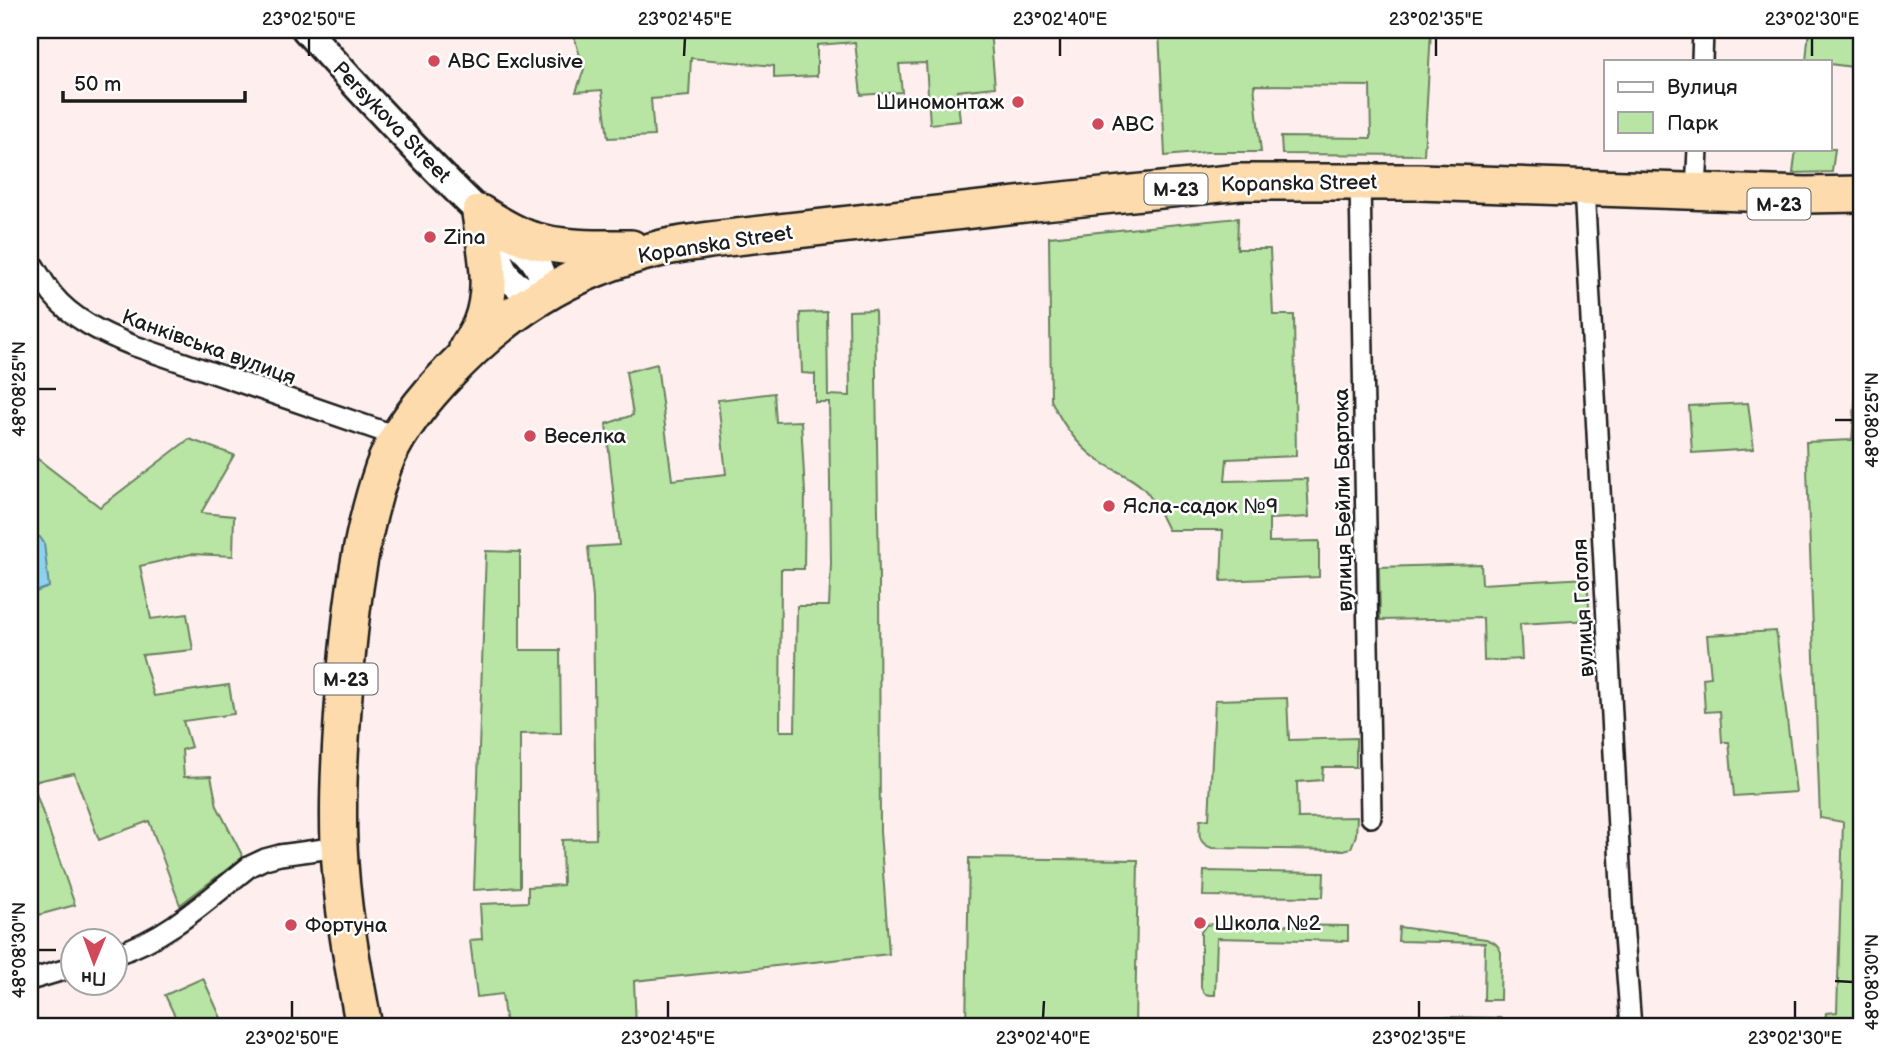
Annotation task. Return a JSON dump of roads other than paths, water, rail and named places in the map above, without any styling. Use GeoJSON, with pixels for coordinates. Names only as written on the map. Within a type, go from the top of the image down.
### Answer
{"type":"FeatureCollection","features":[{"type":"Feature","properties":{"kind":"highway","name":"Kopanska Street"},"geometry":{"type":"LineString","coordinates":[[364,1027],[353,965],[339,847],[338,797],[354,589],[363,540],[383,466],[408,420],[461,359],[498,327],[540,297],[589,271],[660,248],[769,233],[1207,186],[1265,182],[1360,182],[1696,191]]}},
{"type":"Feature","properties":{"kind":"highway","name":"М-23"},"geometry":{"type":"LineString","coordinates":[[1696,191],[1861,194]]}},
{"type":"Feature","properties":{"kind":"highway","name":"М-23"},"geometry":{"type":"LineString","coordinates":[[1696,191],[1861,219]]}},
{"type":"Feature","properties":{"kind":"highway"},"geometry":{"type":"LineString","coordinates":[[480,213],[534,241],[578,246],[660,248]]}},
{"type":"Feature","properties":{"kind":"highway"},"geometry":{"type":"LineString","coordinates":[[461,359],[481,323],[487,301],[488,263],[480,213]]}},
{"type":"Feature","properties":{"kind":"main road","name":"Persykova Street"},"geometry":{"type":"LineString","coordinates":[[306,30],[480,213],[530,256],[540,271],[543,284],[540,297]]}},
{"type":"Feature","properties":{"kind":"street"},"geometry":{"type":"LineString","coordinates":[[1702,60],[1703,30]]}},
{"type":"Feature","properties":{"kind":"street"},"geometry":{"type":"LineString","coordinates":[[1696,191],[1698,150]]}},
{"type":"Feature","properties":{"kind":"street","name":"вулиця Бейли Бартока"},"geometry":{"type":"LineString","coordinates":[[1360,182],[1371,817]]}},
{"type":"Feature","properties":{"kind":"street","name":"вулиця Гоголя"},"geometry":{"type":"LineString","coordinates":[[1584,187],[1621,896],[1631,1027]]}},
{"type":"Feature","properties":{"kind":"street","name":"Канківська вулиця"},"geometry":{"type":"LineString","coordinates":[[30,261],[52,295],[71,313],[89,326],[112,337],[399,437]]}},
{"type":"Feature","properties":{"kind":"street"},"geometry":{"type":"LineString","coordinates":[[130,949],[163,933],[250,866],[265,859],[339,847]]}},
{"type":"Feature","properties":{"kind":"street"},"geometry":{"type":"LineString","coordinates":[[30,980],[60,971]]}},
{"type":"Feature","properties":{"kind":"water"},"geometry":{"type":"Polygon","coordinates":[[[30,534],[40,537],[44,543],[49,587],[30,594],[30,534]]]}},
{"type":"Feature","properties":{"kind":"place","name":"ABC Exclusive"},"geometry":{"type":"Point","coordinates":[434,61]}},
{"type":"Feature","properties":{"kind":"place","name":"Шиномонтаж"},"geometry":{"type":"Point","coordinates":[1018,102]}},
{"type":"Feature","properties":{"kind":"place","name":"ABC"},"geometry":{"type":"Point","coordinates":[1098,124]}},
{"type":"Feature","properties":{"kind":"place","name":"Zina"},"geometry":{"type":"Point","coordinates":[430,237]}},
{"type":"Feature","properties":{"kind":"place","name":"Веселка"},"geometry":{"type":"Point","coordinates":[530,436]}},
{"type":"Feature","properties":{"kind":"place","name":"Ясла-садок №9"},"geometry":{"type":"Point","coordinates":[1109,506]}},
{"type":"Feature","properties":{"kind":"place","name":"Школа №2"},"geometry":{"type":"Point","coordinates":[1200,923]}},
{"type":"Feature","properties":{"kind":"place","name":"Фортуна"},"geometry":{"type":"Point","coordinates":[291,925]}}]}
